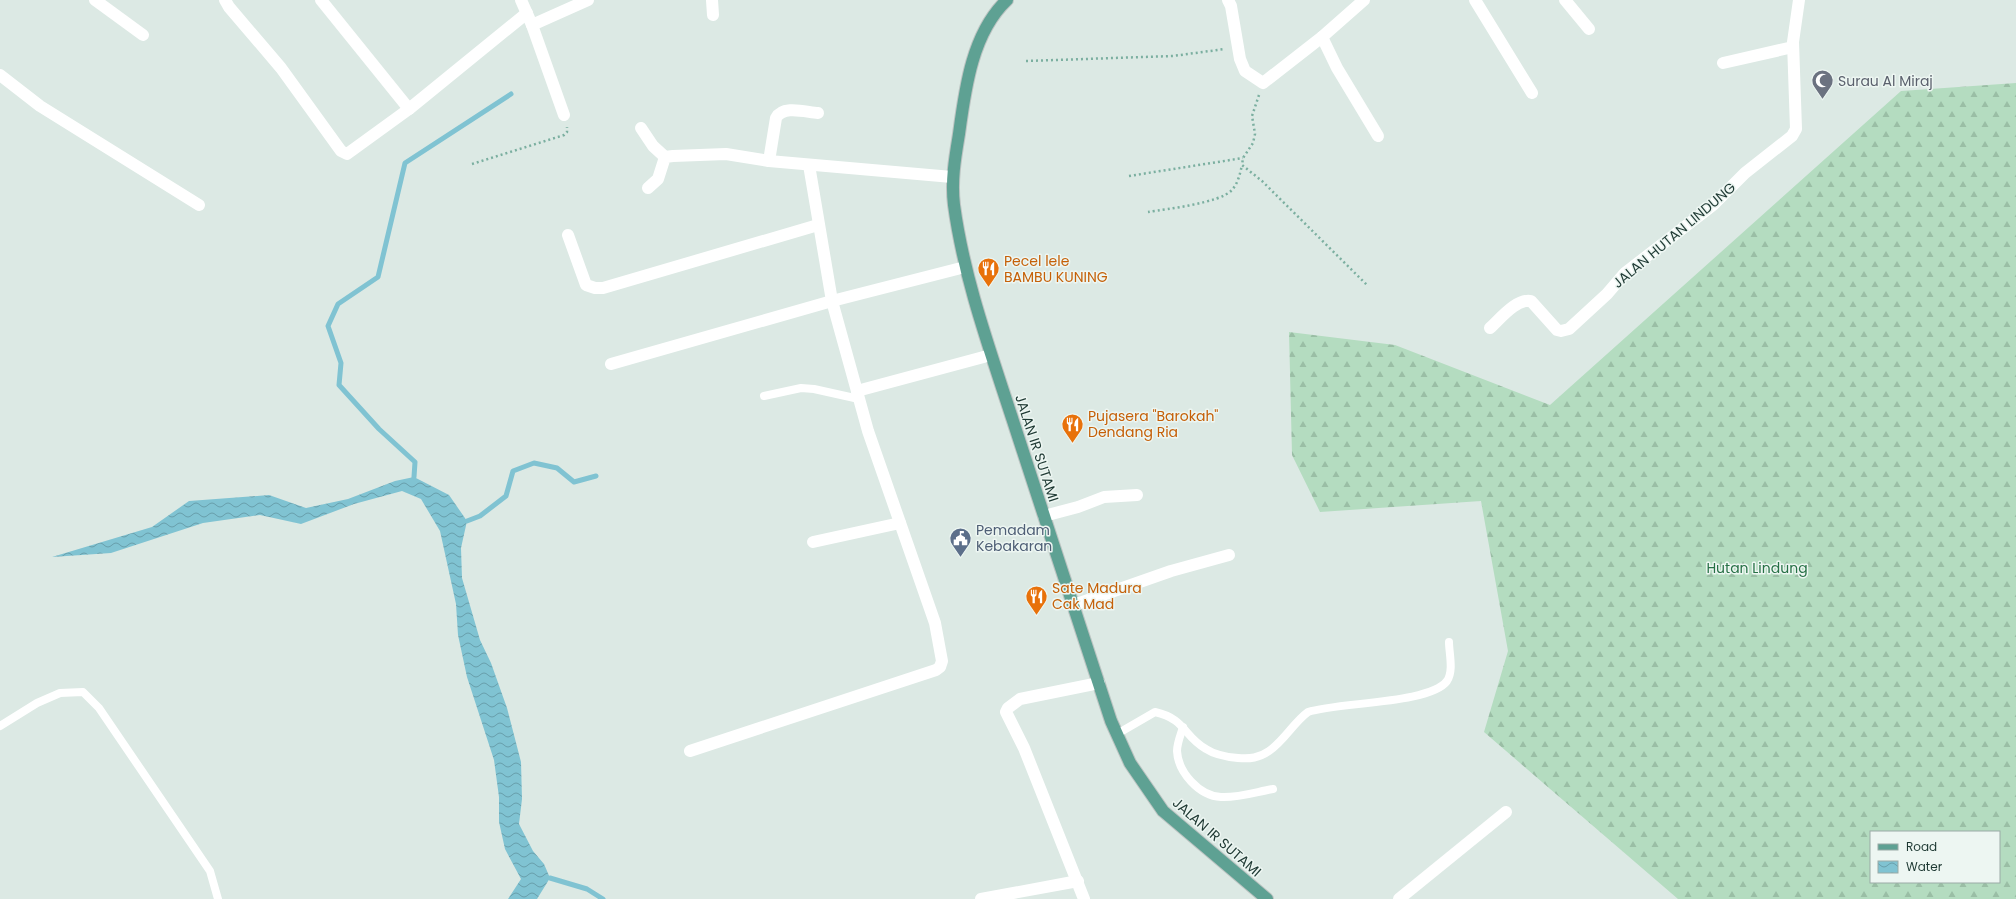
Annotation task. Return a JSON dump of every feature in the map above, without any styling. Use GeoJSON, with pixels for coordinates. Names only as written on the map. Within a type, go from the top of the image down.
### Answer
{"type":"FeatureCollection","features":[{"type":"Feature","properties":{"kind":"main road","name":"JALAN IR SUTAMI"},"geometry":{"type":"LineString","coordinates":[[1006,0],[991,18],[982,37],[964,95],[952,177],[954,205],[965,267],[991,356],[1099,683],[1117,734],[1130,763],[1163,811],[1267,899]]}},
{"type":"Feature","properties":{"kind":"street"},"geometry":{"type":"LineString","coordinates":[[95,0],[143,35]]}},
{"type":"Feature","properties":{"kind":"street"},"geometry":{"type":"LineString","coordinates":[[225,0],[229,8],[281,68],[344,153],[347,154],[409,109],[527,13]]}},
{"type":"Feature","properties":{"kind":"street"},"geometry":{"type":"LineString","coordinates":[[321,0],[409,109]]}},
{"type":"Feature","properties":{"kind":"street"},"geometry":{"type":"LineString","coordinates":[[521,0],[532,25],[564,115]]}},
{"type":"Feature","properties":{"kind":"street"},"geometry":{"type":"LineString","coordinates":[[532,25],[588,0]]}},
{"type":"Feature","properties":{"kind":"street"},"geometry":{"type":"LineString","coordinates":[[712,0],[713,15]]}},
{"type":"Feature","properties":{"kind":"street"},"geometry":{"type":"LineString","coordinates":[[1228,0],[1231,6],[1237,46],[1245,71],[1263,84],[1322,37],[1364,0]]}},
{"type":"Feature","properties":{"kind":"street"},"geometry":{"type":"LineString","coordinates":[[1475,0],[1532,93]]}},
{"type":"Feature","properties":{"kind":"street"},"geometry":{"type":"LineString","coordinates":[[1565,0],[1589,29]]}},
{"type":"Feature","properties":{"kind":"street","name":"JALAN HUTAN LINDUNG"},"geometry":{"type":"LineString","coordinates":[[1490,328],[1519,303],[1531,301],[1557,330],[1561,331],[1569,329],[1607,294],[1625,273],[1713,205],[1745,173],[1792,136],[1796,129],[1793,47],[1799,0]]}},
{"type":"Feature","properties":{"kind":"street"},"geometry":{"type":"LineString","coordinates":[[1322,37],[1337,68],[1378,136]]}},
{"type":"Feature","properties":{"kind":"street"},"geometry":{"type":"LineString","coordinates":[[1723,63],[1793,47]]}},
{"type":"Feature","properties":{"kind":"street"},"geometry":{"type":"LineString","coordinates":[[0,75],[40,106],[199,205]]}},
{"type":"Feature","properties":{"kind":"street"},"geometry":{"type":"LineString","coordinates":[[769,161],[776,118],[782,110],[818,113]]}},
{"type":"Feature","properties":{"kind":"street"},"geometry":{"type":"LineString","coordinates":[[641,128],[653,146],[665,156],[726,154],[769,161],[952,177]]}},
{"type":"Feature","properties":{"kind":"street"},"geometry":{"type":"LineString","coordinates":[[648,188],[658,179],[665,156]]}},
{"type":"Feature","properties":{"kind":"street"},"geometry":{"type":"LineString","coordinates":[[690,751],[936,670],[940,667],[942,661],[935,623],[868,431],[832,301],[818,225],[809,164]]}},
{"type":"Feature","properties":{"kind":"street"},"geometry":{"type":"LineString","coordinates":[[568,235],[586,285],[595,288],[603,288],[818,225]]}},
{"type":"Feature","properties":{"kind":"street"},"geometry":{"type":"LineString","coordinates":[[611,364],[832,301],[965,267]]}},
{"type":"Feature","properties":{"kind":"street"},"geometry":{"type":"LineString","coordinates":[[858,395],[991,356]]}},
{"type":"Feature","properties":{"kind":"street"},"geometry":{"type":"LineString","coordinates":[[1044,516],[1078,507],[1104,497],[1137,495]]}},
{"type":"Feature","properties":{"kind":"street"},"geometry":{"type":"LineString","coordinates":[[813,542],[900,523]]}},
{"type":"Feature","properties":{"kind":"street"},"geometry":{"type":"LineString","coordinates":[[1074,605],[1171,571],[1229,555]]}},
{"type":"Feature","properties":{"kind":"street"},"geometry":{"type":"LineString","coordinates":[[1084,899],[1024,748],[1006,712],[1008,708],[1020,699],[1099,683]]}},
{"type":"Feature","properties":{"kind":"street"},"geometry":{"type":"LineString","coordinates":[[1399,899],[1506,812]]}},
{"type":"Feature","properties":{"kind":"street"},"geometry":{"type":"LineString","coordinates":[[981,899],[1078,881]]}},
{"type":"Feature","properties":{"kind":"lane"},"geometry":{"type":"LineString","coordinates":[[764,396],[801,388],[814,388],[858,395]]}},
{"type":"Feature","properties":{"kind":"lane"},"geometry":{"type":"LineString","coordinates":[[1117,734],[1155,712],[1169,715],[1205,749],[1213,753],[1226,757],[1249,759],[1260,756],[1278,744],[1300,718],[1308,712],[1421,695],[1442,686],[1450,675],[1449,642]]}},
{"type":"Feature","properties":{"kind":"lane"},"geometry":{"type":"LineString","coordinates":[[0,726],[37,703],[60,692],[83,692],[99,708],[210,871],[218,899]]}},
{"type":"Feature","properties":{"kind":"lane"},"geometry":{"type":"LineString","coordinates":[[1183,727],[1177,745],[1177,753],[1186,774],[1201,790],[1211,795],[1220,797],[1243,795],[1273,789]]}},
{"type":"Feature","properties":{"kind":"path"},"geometry":{"type":"LineString","coordinates":[[1026,61],[1173,56],[1237,46]]}},
{"type":"Feature","properties":{"kind":"path"},"geometry":{"type":"LineString","coordinates":[[1148,212],[1202,203],[1228,194],[1236,184],[1243,158],[1252,143],[1255,134],[1252,116],[1263,84]]}},
{"type":"Feature","properties":{"kind":"path"},"geometry":{"type":"LineString","coordinates":[[472,164],[564,135],[568,132],[568,128],[564,115]]}},
{"type":"Feature","properties":{"kind":"path"},"geometry":{"type":"LineString","coordinates":[[1129,176],[1243,158]]}},
{"type":"Feature","properties":{"kind":"path"},"geometry":{"type":"LineString","coordinates":[[1242,165],[1262,181],[1368,286]]}},
{"type":"Feature","properties":{"kind":"green space","name":"Hutan Lindung"},"geometry":{"type":"Polygon","coordinates":[[[2016,83],[2016,899],[1678,899],[1484,732],[1508,651],[1481,501],[1320,512],[1292,455],[1289,332],[1395,345],[1550,405],[1901,91],[2016,83]]]}},
{"type":"Feature","properties":{"kind":"water"},"geometry":{"type":"Polygon","coordinates":[[[414,477],[449,495],[467,521],[461,548],[462,578],[480,640],[491,663],[507,708],[521,762],[522,799],[519,824],[533,851],[544,864],[550,878],[537,899],[508,899],[521,879],[505,849],[499,822],[499,797],[494,760],[467,677],[458,635],[456,604],[440,531],[421,499],[402,491],[354,504],[301,524],[260,515],[203,523],[111,553],[52,557],[152,527],[189,501],[269,495],[306,508],[348,499],[395,481],[414,477]]]}},
{"type":"Feature","properties":{"kind":"waterway"},"geometry":{"type":"LineString","coordinates":[[414,477],[415,462],[379,429],[339,385],[341,363],[328,326],[338,304],[378,277],[405,163],[511,94]]}},
{"type":"Feature","properties":{"kind":"waterway"},"geometry":{"type":"LineString","coordinates":[[467,521],[480,516],[506,496],[513,471],[534,463],[557,468],[574,482],[596,476]]}},
{"type":"Feature","properties":{"kind":"waterway"},"geometry":{"type":"LineString","coordinates":[[550,878],[587,889],[603,899]]}},
{"type":"Feature","properties":{"kind":"place","name":"Surau Al Miraj"},"geometry":{"type":"Point","coordinates":[1823,100]}},
{"type":"Feature","properties":{"kind":"place","name":"Pecel lele BAMBU KUNING"},"geometry":{"type":"Point","coordinates":[989,288]}},
{"type":"Feature","properties":{"kind":"place","name":"Pujasera \"Barokah\" Dendang Ria"},"geometry":{"type":"Point","coordinates":[1073,444]}},
{"type":"Feature","properties":{"kind":"place","name":"Pemadam Kebakaran"},"geometry":{"type":"Point","coordinates":[961,558]}},
{"type":"Feature","properties":{"kind":"place","name":"Sate Madura Cak Mad"},"geometry":{"type":"Point","coordinates":[1036,616]}}]}
